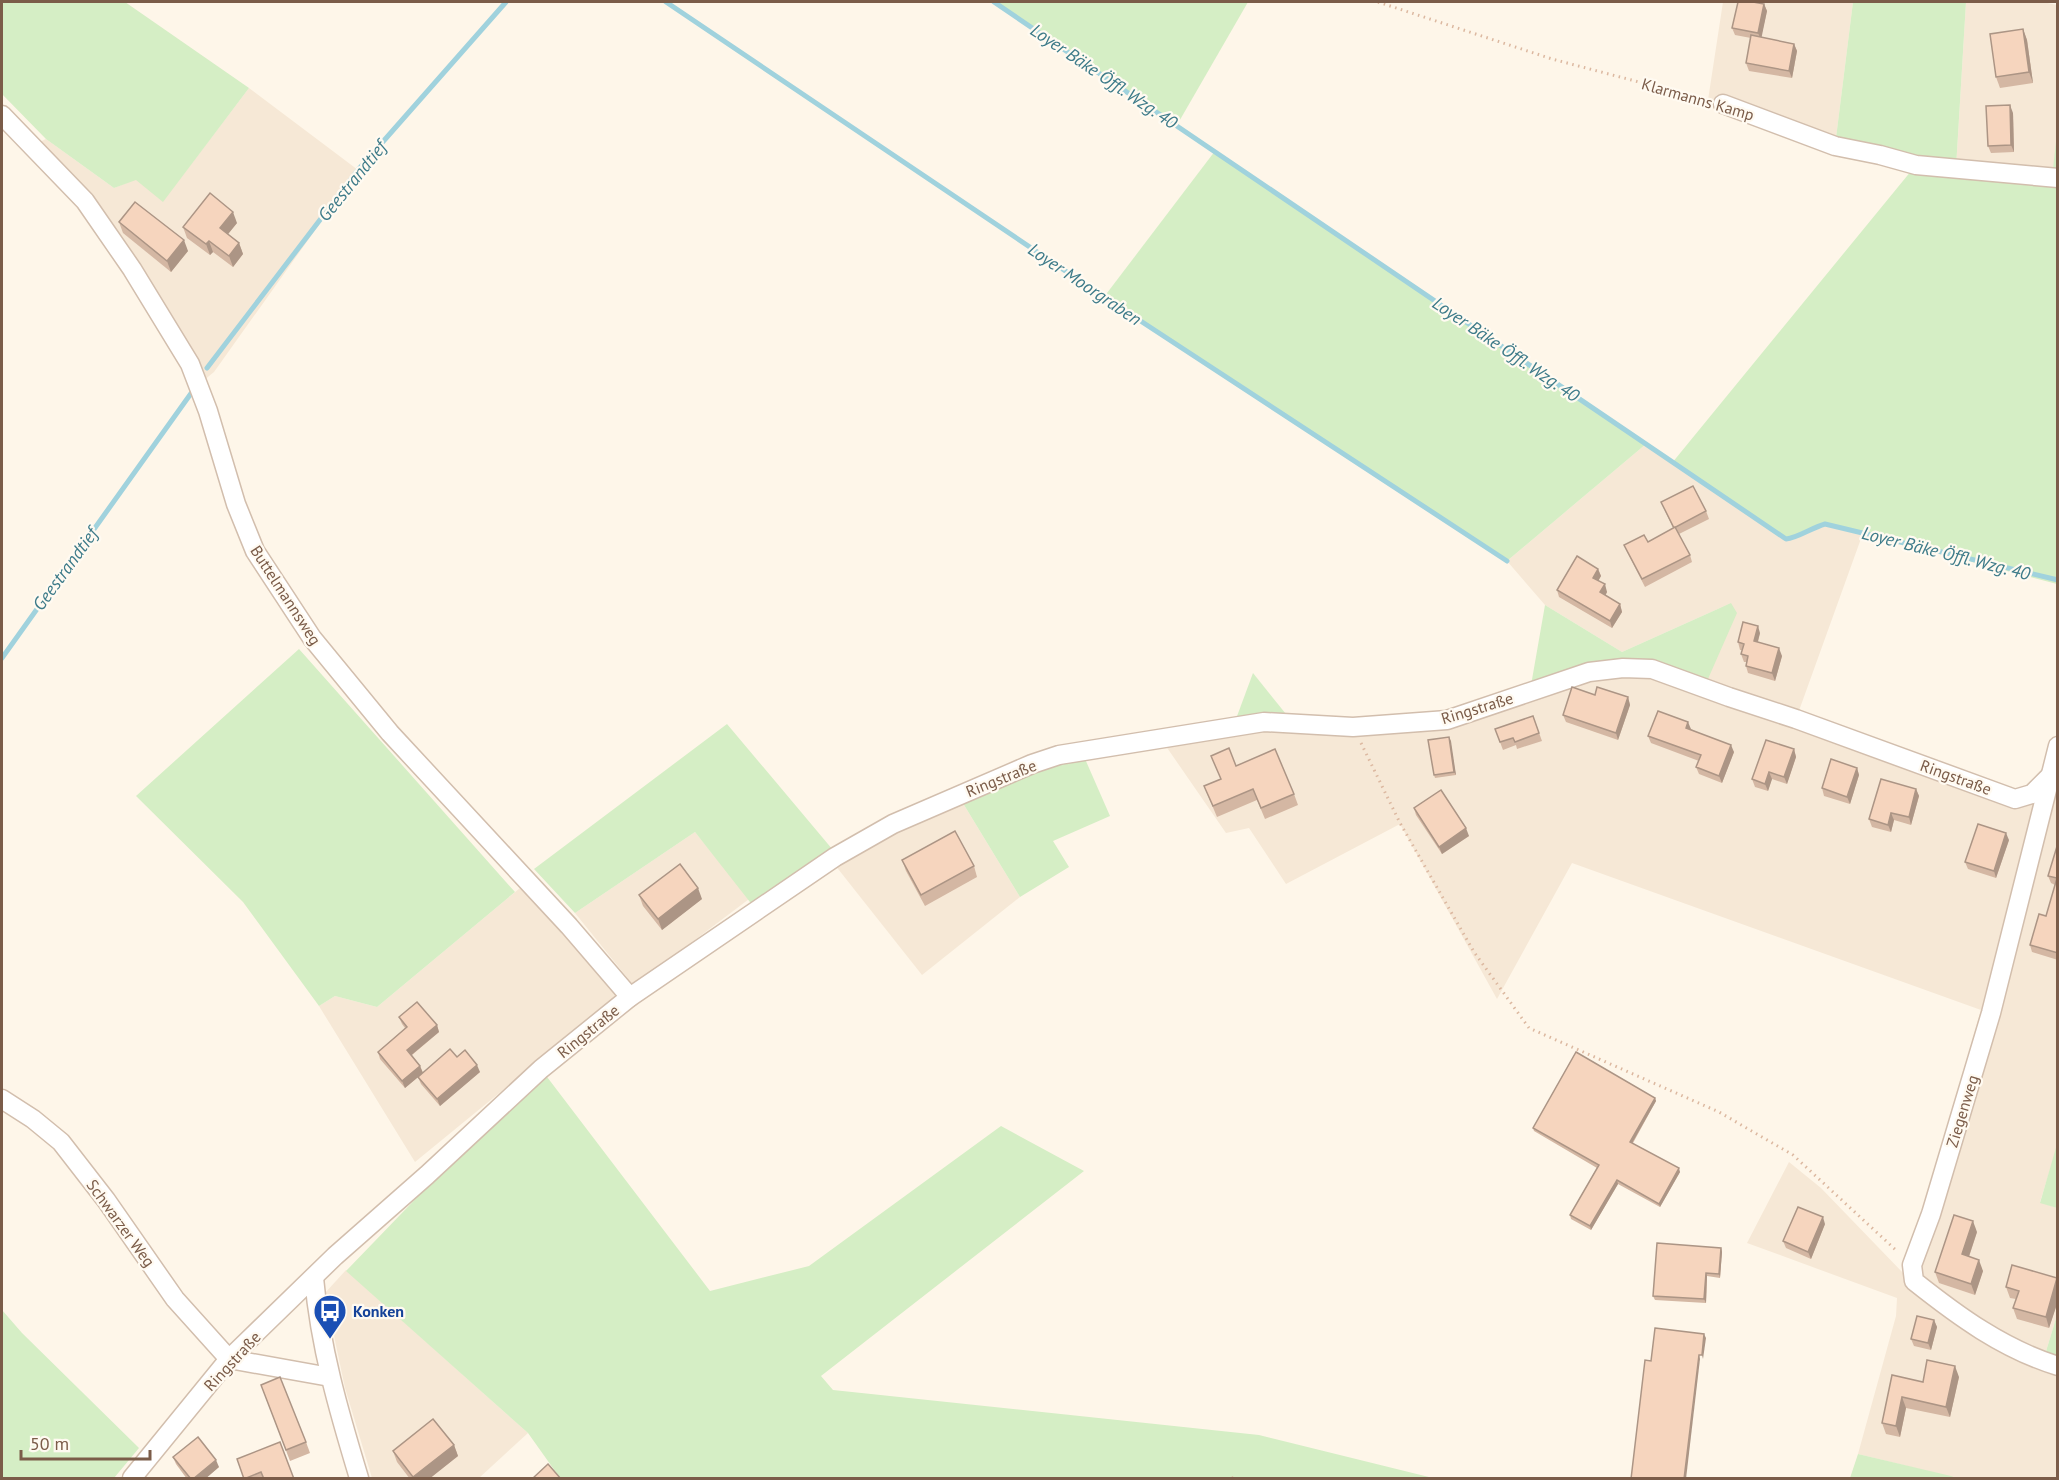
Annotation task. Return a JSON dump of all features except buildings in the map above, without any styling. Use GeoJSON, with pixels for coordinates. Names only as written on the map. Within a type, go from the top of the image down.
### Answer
{"type":"FeatureCollection","features":[{"type":"Feature","properties":{"kind":"street","name":"Klarmanns Kamp"},"geometry":{"type":"LineString","coordinates":[[1723,104],[1835,146],[1916,165],[2058,178]]}},
{"type":"Feature","properties":{"kind":"street","name":"Buttelmannsweg"},"geometry":{"type":"LineString","coordinates":[[2,115],[85,201],[132,269],[190,364],[208,411],[236,504],[255,551],[312,638],[390,733],[569,926],[630,997]]}},
{"type":"Feature","properties":{"kind":"street","name":"Ringstraße"},"geometry":{"type":"LineString","coordinates":[[132,1479],[229,1359],[541,1069],[630,997],[835,857],[893,824],[1032,764],[1059,755],[1264,722],[1353,727],[1448,720],[1588,672],[1623,668],[1652,669],[1796,718],[2015,799],[2032,794],[2049,777]]}},
{"type":"Feature","properties":{"kind":"street"},"geometry":{"type":"LineString","coordinates":[[2049,777],[2058,746]]}},
{"type":"Feature","properties":{"kind":"street","name":"Ziegenweg"},"geometry":{"type":"LineString","coordinates":[[1912,1265],[1934,1203],[1991,1013],[2049,777]]}},
{"type":"Feature","properties":{"kind":"street","name":"Schwarzer Weg"},"geometry":{"type":"LineString","coordinates":[[2,1099],[33,1119],[61,1142],[106,1200],[175,1299],[229,1359]]}},
{"type":"Feature","properties":{"kind":"street"},"geometry":{"type":"LineString","coordinates":[[1912,1265],[1914,1281],[1975,1327],[2031,1357],[2058,1366]]}},
{"type":"Feature","properties":{"kind":"street"},"geometry":{"type":"LineString","coordinates":[[314,1278],[317,1315],[330,1377],[359,1479]]}},
{"type":"Feature","properties":{"kind":"street"},"geometry":{"type":"LineString","coordinates":[[229,1359],[330,1377]]}},
{"type":"Feature","properties":{"kind":"path","name":"Klarmanns Kamp"},"geometry":{"type":"LineString","coordinates":[[1378,2],[1552,59],[1723,104]]}},
{"type":"Feature","properties":{"kind":"path"},"geometry":{"type":"LineString","coordinates":[[1353,727],[1400,824],[1474,952],[1529,1028],[1719,1112],[1793,1155],[1912,1265]]}},
{"type":"Feature","properties":{"kind":"shaded area"},"geometry":{"type":"Polygon","coordinates":[[[1723,2],[1853,2],[1835,146],[1708,100],[1723,2]]]}},
{"type":"Feature","properties":{"kind":"shaded area"},"geometry":{"type":"Polygon","coordinates":[[[1966,2],[2043,2],[2057,5],[2058,133],[2052,177],[1956,169],[1966,2]]]}},
{"type":"Feature","properties":{"kind":"shaded area"},"geometry":{"type":"Polygon","coordinates":[[[249,88],[358,170],[214,372],[198,385],[132,269],[31,146],[46,139],[114,188],[136,179],[163,201],[249,88]]]}},
{"type":"Feature","properties":{"kind":"shaded area"},"geometry":{"type":"Polygon","coordinates":[[[1646,444],[1786,539],[1794,538],[1810,528],[1825,524],[1863,533],[1796,719],[2015,799],[2032,794],[2057,746],[2058,1144],[2040,1202],[2057,1208],[2057,1315],[2044,1358],[2057,1361],[2057,1478],[1956,1478],[1858,1454],[1896,1316],[1897,1298],[1747,1243],[1789,1162],[1821,1188],[1905,1275],[1981,1010],[1572,863],[1497,999],[1400,824],[1286,884],[1249,828],[1226,833],[1161,739],[1264,722],[1447,720],[1589,672],[1731,603],[1622,652],[1545,605],[1507,561],[1646,444]]]}},
{"type":"Feature","properties":{"kind":"shaded area"},"geometry":{"type":"Polygon","coordinates":[[[958,795],[1020,897],[922,975],[831,860],[958,795]]]}},
{"type":"Feature","properties":{"kind":"shaded area"},"geometry":{"type":"Polygon","coordinates":[[[695,832],[749,899],[634,986],[575,913],[695,832]]]}},
{"type":"Feature","properties":{"kind":"shaded area"},"geometry":{"type":"Polygon","coordinates":[[[520,888],[619,995],[415,1162],[319,1006],[335,996],[377,1007],[520,888]]]}},
{"type":"Feature","properties":{"kind":"shaded area"},"geometry":{"type":"Polygon","coordinates":[[[346,1270],[528,1433],[479,1478],[372,1478],[345,1388],[325,1293],[346,1270]]]}},
{"type":"Feature","properties":{"kind":"green space"},"geometry":{"type":"Polygon","coordinates":[[[2,2],[125,2],[249,88],[163,202],[136,180],[114,188],[46,139],[2,94],[2,2]]]}},
{"type":"Feature","properties":{"kind":"green space"},"geometry":{"type":"Polygon","coordinates":[[[994,2],[1248,2],[1177,125],[994,2]]]}},
{"type":"Feature","properties":{"kind":"green space"},"geometry":{"type":"Polygon","coordinates":[[[1853,2],[1966,2],[1956,168],[2052,177],[2057,133],[2057,584],[1825,524],[1786,539],[1672,463],[1916,165],[1835,146],[1853,2]]]}},
{"type":"Feature","properties":{"kind":"green space"},"geometry":{"type":"Polygon","coordinates":[[[1215,151],[1646,444],[1507,561],[1104,297],[1215,151]]]}},
{"type":"Feature","properties":{"kind":"green space"},"geometry":{"type":"Polygon","coordinates":[[[1731,603],[1737,613],[1704,688],[1652,669],[1530,691],[1545,605],[1622,652],[1731,603]]]}},
{"type":"Feature","properties":{"kind":"green space"},"geometry":{"type":"Polygon","coordinates":[[[299,649],[515,892],[377,1007],[335,996],[319,1006],[243,902],[136,796],[299,649]]]}},
{"type":"Feature","properties":{"kind":"green space"},"geometry":{"type":"Polygon","coordinates":[[[1253,673],[1294,724],[1233,727],[1253,673]]]}},
{"type":"Feature","properties":{"kind":"green space"},"geometry":{"type":"Polygon","coordinates":[[[727,724],[838,856],[757,911],[695,832],[575,913],[534,869],[727,724]]]}},
{"type":"Feature","properties":{"kind":"green space"},"geometry":{"type":"Polygon","coordinates":[[[1082,752],[1110,816],[1053,841],[1069,867],[1020,897],[958,795],[1082,752]]]}},
{"type":"Feature","properties":{"kind":"green space"},"geometry":{"type":"Polygon","coordinates":[[[541,1069],[710,1291],[809,1266],[1001,1126],[1084,1171],[821,1376],[833,1390],[1259,1435],[1433,1478],[560,1478],[528,1433],[346,1271],[541,1069]]]}},
{"type":"Feature","properties":{"kind":"green space"},"geometry":{"type":"Polygon","coordinates":[[[2057,1144],[2057,1208],[2040,1203],[2057,1144]]]}},
{"type":"Feature","properties":{"kind":"green space"},"geometry":{"type":"Polygon","coordinates":[[[2,1310],[22,1333],[139,1448],[114,1478],[2,1478],[2,1310]]]}},
{"type":"Feature","properties":{"kind":"green space"},"geometry":{"type":"Polygon","coordinates":[[[2057,1315],[2057,1361],[2044,1358],[2057,1315]]]}},
{"type":"Feature","properties":{"kind":"green space"},"geometry":{"type":"Polygon","coordinates":[[[1858,1454],[1951,1476],[1956,1478],[1850,1478],[1858,1454]]]}},
{"type":"Feature","properties":{"kind":"waterway","name":"Geestrandtief"},"geometry":{"type":"LineString","coordinates":[[207,368],[358,170],[506,2]]}},
{"type":"Feature","properties":{"kind":"waterway","name":"Loyer Moorgraben"},"geometry":{"type":"LineString","coordinates":[[666,2],[1104,297],[1507,561]]}},
{"type":"Feature","properties":{"kind":"waterway","name":"Loyer Bäke Öffl. Wzg. 40"},"geometry":{"type":"LineString","coordinates":[[994,2],[1786,539],[1825,524],[2058,580]]}},
{"type":"Feature","properties":{"kind":"waterway","name":"Geestrandtief"},"geometry":{"type":"LineString","coordinates":[[2,658],[192,392]]}},
{"type":"Feature","properties":{"kind":"place","name":"Konken"},"geometry":{"type":"Point","coordinates":[330,1340]}}]}
